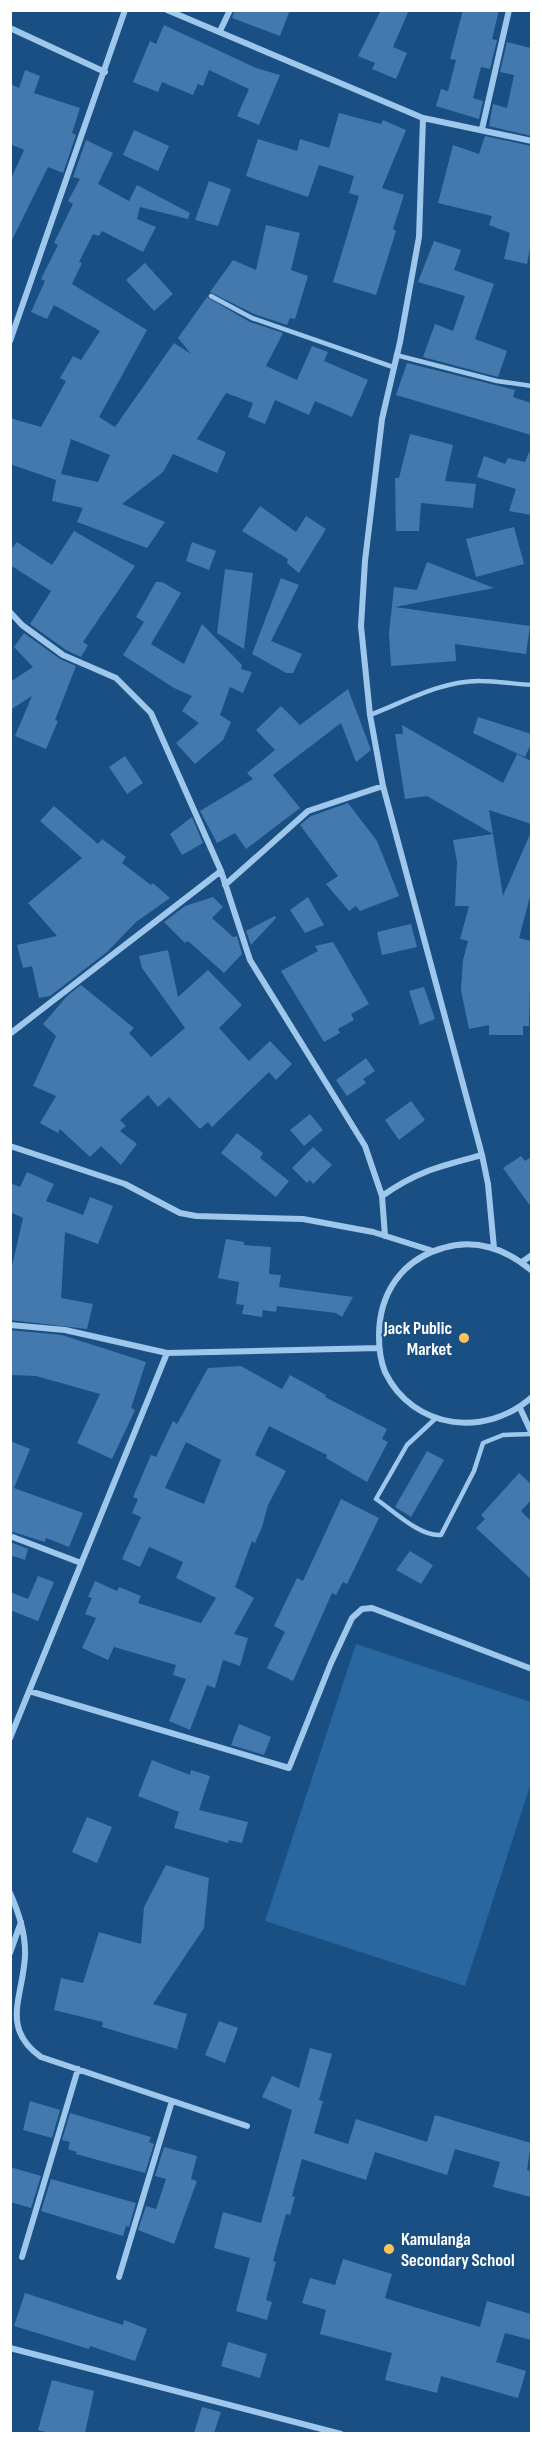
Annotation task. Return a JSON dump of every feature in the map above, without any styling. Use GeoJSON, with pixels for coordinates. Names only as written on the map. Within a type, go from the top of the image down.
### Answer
{"type":"FeatureCollection","features":[{"type":"Feature","properties":{"kind":"street"},"geometry":{"type":"LineString","coordinates":[[10,341],[125,10]]}},
{"type":"Feature","properties":{"kind":"street"},"geometry":{"type":"LineString","coordinates":[[167,10],[423,118],[531,141]]}},
{"type":"Feature","properties":{"kind":"street"},"geometry":{"type":"LineString","coordinates":[[220,31],[230,10]]}},
{"type":"Feature","properties":{"kind":"street"},"geometry":{"type":"LineString","coordinates":[[482,129],[509,10]]}},
{"type":"Feature","properties":{"kind":"street"},"geometry":{"type":"LineString","coordinates":[[10,28],[105,72]]}},
{"type":"Feature","properties":{"kind":"street"},"geometry":{"type":"LineString","coordinates":[[423,118],[419,237],[382,419],[365,561],[361,626],[370,715],[383,786],[482,1155],[488,1184],[494,1248]]}},
{"type":"Feature","properties":{"kind":"street"},"geometry":{"type":"LineString","coordinates":[[10,612],[22,626],[63,655],[116,678],[151,713],[221,871],[250,960],[365,1146],[382,1196],[385,1236]]}},
{"type":"Feature","properties":{"kind":"street"},"geometry":{"type":"LineString","coordinates":[[225,885],[308,811],[383,786]]}},
{"type":"Feature","properties":{"kind":"street"},"geometry":{"type":"LineString","coordinates":[[10,1038],[11,1032],[221,871]]}},
{"type":"Feature","properties":{"kind":"street"},"geometry":{"type":"LineString","coordinates":[[10,1146],[125,1184],[180,1213],[196,1216],[303,1219],[385,1236],[433,1251]]}},
{"type":"Feature","properties":{"kind":"street"},"geometry":{"type":"LineString","coordinates":[[382,1196],[408,1178],[425,1170],[482,1155]]}},
{"type":"Feature","properties":{"kind":"street"},"geometry":{"type":"LineString","coordinates":[[531,1271],[522,1262],[494,1248],[472,1244],[452,1245],[433,1251],[409,1263],[386,1294],[379,1315],[379,1348],[385,1371],[394,1387],[406,1400],[436,1418],[471,1424],[505,1416],[520,1408],[531,1397]]}},
{"type":"Feature","properties":{"kind":"street"},"geometry":{"type":"LineString","coordinates":[[522,1262],[531,1255]]}},
{"type":"Feature","properties":{"kind":"street"},"geometry":{"type":"LineString","coordinates":[[10,1326],[65,1329],[167,1353],[379,1348]]}},
{"type":"Feature","properties":{"kind":"street"},"geometry":{"type":"LineString","coordinates":[[10,1738],[167,1353]]}},
{"type":"Feature","properties":{"kind":"street"},"geometry":{"type":"LineString","coordinates":[[520,1408],[531,1434]]}},
{"type":"Feature","properties":{"kind":"street"},"geometry":{"type":"LineString","coordinates":[[10,1536],[81,1563]]}},
{"type":"Feature","properties":{"kind":"street"},"geometry":{"type":"LineString","coordinates":[[29,1691],[289,1767],[331,1663],[352,1618],[362,1609],[372,1608],[531,1668]]}},
{"type":"Feature","properties":{"kind":"street"},"geometry":{"type":"LineString","coordinates":[[10,1893],[21,1921],[25,1957],[15,2016],[19,2033],[28,2047],[41,2057],[247,2126]]}},
{"type":"Feature","properties":{"kind":"street"},"geometry":{"type":"LineString","coordinates":[[10,1953],[21,1921]]}},
{"type":"Feature","properties":{"kind":"street"},"geometry":{"type":"LineString","coordinates":[[22,2256],[78,2069]]}},
{"type":"Feature","properties":{"kind":"street"},"geometry":{"type":"LineString","coordinates":[[119,2277],[172,2101]]}},
{"type":"Feature","properties":{"kind":"street"},"geometry":{"type":"LineString","coordinates":[[10,2348],[341,2433]]}},
{"type":"Feature","properties":{"kind":"lane"},"geometry":{"type":"LineString","coordinates":[[211,296],[252,318],[393,367]]}},
{"type":"Feature","properties":{"kind":"lane"},"geometry":{"type":"LineString","coordinates":[[396,355],[496,381],[531,386]]}},
{"type":"Feature","properties":{"kind":"lane"},"geometry":{"type":"LineString","coordinates":[[370,715],[455,685],[479,681],[531,686]]}},
{"type":"Feature","properties":{"kind":"lane"},"geometry":{"type":"LineString","coordinates":[[436,1418],[407,1444],[376,1499],[417,1529],[432,1536],[441,1535],[474,1471],[483,1443],[503,1435],[531,1434]]}},
{"type":"Feature","properties":{"kind":"shaded area"},"geometry":{"type":"Polygon","coordinates":[[[356,1644],[531,1702],[531,1783],[465,1986],[265,1921],[356,1644]]]}},
{"type":"Feature","properties":{"kind":"building"},"geometry":{"type":"Polygon","coordinates":[[[235,10],[290,10],[280,36],[232,18],[235,10]]]}},
{"type":"Feature","properties":{"kind":"building"},"geometry":{"type":"Polygon","coordinates":[[[381,10],[409,10],[393,47],[407,53],[396,79],[372,69],[375,63],[358,56],[381,10]]]}},
{"type":"Feature","properties":{"kind":"building"},"geometry":{"type":"Polygon","coordinates":[[[463,10],[499,10],[492,39],[497,40],[490,69],[481,67],[473,98],[483,101],[479,119],[436,106],[441,89],[448,91],[456,60],[450,59],[463,10]]]}},
{"type":"Feature","properties":{"kind":"building"},"geometry":{"type":"Polygon","coordinates":[[[164,25],[256,68],[280,75],[259,125],[237,116],[249,89],[209,70],[203,86],[198,84],[193,95],[162,82],[158,92],[133,82],[150,41],[156,44],[164,25]]]}},
{"type":"Feature","properties":{"kind":"building"},"geometry":{"type":"Polygon","coordinates":[[[507,42],[531,48],[531,136],[489,126],[493,104],[507,108],[514,75],[500,72],[507,42]]]}},
{"type":"Feature","properties":{"kind":"building"},"geometry":{"type":"Polygon","coordinates":[[[25,70],[40,76],[34,93],[80,108],[72,133],[76,135],[63,173],[48,167],[10,244],[10,181],[24,150],[10,144],[10,84],[19,88],[25,70]]]}},
{"type":"Feature","properties":{"kind":"building"},"geometry":{"type":"Polygon","coordinates":[[[339,113],[381,124],[383,120],[406,130],[382,188],[404,195],[393,229],[396,231],[376,295],[333,282],[359,196],[349,193],[354,176],[319,165],[308,197],[246,176],[258,139],[297,151],[300,139],[329,148],[339,113]]]}},
{"type":"Feature","properties":{"kind":"building"},"geometry":{"type":"Polygon","coordinates":[[[134,130],[169,146],[158,171],[123,155],[134,130]]]}},
{"type":"Feature","properties":{"kind":"building"},"geometry":{"type":"Polygon","coordinates":[[[485,136],[531,146],[531,244],[527,264],[504,259],[510,233],[489,225],[492,216],[438,203],[453,145],[479,154],[485,136]]]}},
{"type":"Feature","properties":{"kind":"building"},"geometry":{"type":"Polygon","coordinates":[[[86,140],[113,153],[98,184],[129,201],[137,185],[190,213],[188,219],[140,207],[137,219],[156,227],[143,252],[102,231],[99,236],[93,234],[79,262],[82,263],[72,284],[147,330],[99,417],[115,427],[174,343],[191,354],[178,338],[207,297],[250,322],[283,333],[266,366],[297,380],[312,346],[328,352],[324,361],[368,380],[352,417],[315,401],[309,415],[275,400],[265,424],[248,417],[253,403],[226,393],[197,439],[226,452],[217,473],[173,454],[163,472],[122,504],[165,522],[147,548],[77,522],[83,508],[52,501],[56,480],[10,464],[10,418],[41,427],[66,381],[60,378],[73,356],[81,360],[100,331],[54,305],[47,319],[31,312],[45,281],[41,279],[58,245],[54,243],[73,204],[68,201],[80,179],[73,177],[86,140]],[[71,439],[61,474],[98,482],[110,455],[71,439]]]}},
{"type":"Feature","properties":{"kind":"building"},"geometry":{"type":"Polygon","coordinates":[[[209,181],[231,189],[218,226],[195,220],[209,181]]]}},
{"type":"Feature","properties":{"kind":"building"},"geometry":{"type":"Polygon","coordinates":[[[266,225],[300,233],[291,270],[308,276],[295,319],[290,318],[287,325],[254,314],[210,292],[233,260],[256,270],[266,225]]]}},
{"type":"Feature","properties":{"kind":"building"},"geometry":{"type":"Polygon","coordinates":[[[434,241],[461,250],[454,270],[494,284],[475,339],[507,351],[498,377],[423,357],[435,324],[453,331],[465,296],[418,282],[434,241]]]}},
{"type":"Feature","properties":{"kind":"building"},"geometry":{"type":"Polygon","coordinates":[[[145,263],[173,294],[154,311],[126,280],[145,263]]]}},
{"type":"Feature","properties":{"kind":"building"},"geometry":{"type":"Polygon","coordinates":[[[407,363],[515,390],[513,397],[531,403],[531,435],[396,395],[407,363]]]}},
{"type":"Feature","properties":{"kind":"building"},"geometry":{"type":"Polygon","coordinates":[[[410,434],[453,445],[445,481],[476,484],[473,508],[421,503],[419,531],[396,531],[395,478],[399,478],[410,434]]]}},
{"type":"Feature","properties":{"kind":"building"},"geometry":{"type":"Polygon","coordinates":[[[529,452],[531,453],[531,515],[509,511],[516,489],[477,477],[484,456],[505,464],[508,458],[525,462],[529,452]]]}},
{"type":"Feature","properties":{"kind":"building"},"geometry":{"type":"Polygon","coordinates":[[[260,506],[296,532],[306,516],[326,529],[299,573],[287,563],[288,559],[242,531],[260,506]]]}},
{"type":"Feature","properties":{"kind":"building"},"geometry":{"type":"Polygon","coordinates":[[[514,527],[524,564],[476,577],[466,539],[514,527]]]}},
{"type":"Feature","properties":{"kind":"building"},"geometry":{"type":"Polygon","coordinates":[[[74,531],[135,566],[83,642],[88,645],[81,657],[66,650],[30,624],[51,591],[10,565],[10,551],[17,542],[52,565],[74,531]]]}},
{"type":"Feature","properties":{"kind":"building"},"geometry":{"type":"Polygon","coordinates":[[[192,542],[216,551],[209,570],[186,561],[192,542]]]}},
{"type":"Feature","properties":{"kind":"building"},"geometry":{"type":"Polygon","coordinates":[[[427,562],[494,588],[395,607],[530,626],[526,654],[455,644],[456,661],[391,666],[389,633],[394,587],[417,590],[427,562]]]}},
{"type":"Feature","properties":{"kind":"building"},"geometry":{"type":"Polygon","coordinates":[[[225,569],[253,573],[244,649],[217,633],[225,569]]]}},
{"type":"Feature","properties":{"kind":"building"},"geometry":{"type":"Polygon","coordinates":[[[281,578],[299,585],[271,641],[302,654],[293,673],[286,673],[252,654],[281,578]]]}},
{"type":"Feature","properties":{"kind":"building"},"geometry":{"type":"Polygon","coordinates":[[[156,582],[162,582],[181,593],[151,644],[184,664],[202,624],[242,665],[241,669],[252,672],[243,693],[230,687],[220,715],[231,722],[223,740],[195,764],[176,743],[199,723],[182,711],[192,696],[174,688],[123,655],[144,622],[136,617],[156,582]]]}},
{"type":"Feature","properties":{"kind":"building"},"geometry":{"type":"Polygon","coordinates":[[[24,633],[60,659],[76,666],[46,749],[15,736],[32,696],[10,710],[10,682],[33,667],[14,647],[24,633]]]}},
{"type":"Feature","properties":{"kind":"building"},"geometry":{"type":"Polygon","coordinates":[[[348,689],[371,750],[356,762],[341,723],[273,775],[300,808],[246,849],[235,833],[217,843],[200,811],[253,779],[247,773],[275,750],[256,730],[281,706],[300,725],[348,689]]]}},
{"type":"Feature","properties":{"kind":"building"},"geometry":{"type":"Polygon","coordinates":[[[478,717],[531,734],[531,744],[525,757],[473,733],[478,717]]]}},
{"type":"Feature","properties":{"kind":"building"},"geometry":{"type":"Polygon","coordinates":[[[402,725],[503,783],[517,754],[531,761],[531,824],[489,810],[493,834],[427,796],[405,799],[395,734],[403,734],[402,725]]]}},
{"type":"Feature","properties":{"kind":"building"},"geometry":{"type":"Polygon","coordinates":[[[125,756],[143,783],[127,794],[109,767],[125,756]]]}},
{"type":"Feature","properties":{"kind":"building"},"geometry":{"type":"Polygon","coordinates":[[[348,803],[377,841],[399,896],[360,911],[356,906],[349,911],[326,884],[338,876],[300,825],[311,816],[348,803]]]}},
{"type":"Feature","properties":{"kind":"building"},"geometry":{"type":"Polygon","coordinates":[[[54,806],[98,844],[102,839],[126,857],[122,863],[151,885],[153,883],[170,898],[136,922],[107,952],[50,996],[39,998],[32,966],[23,968],[17,945],[57,936],[28,903],[82,858],[40,821],[54,806]]]}},
{"type":"Feature","properties":{"kind":"building"},"geometry":{"type":"Polygon","coordinates":[[[192,817],[203,843],[182,855],[170,834],[192,817]]]}},
{"type":"Feature","properties":{"kind":"building"},"geometry":{"type":"Polygon","coordinates":[[[531,832],[531,893],[519,938],[531,941],[529,1026],[523,1026],[523,1035],[489,1035],[489,1025],[469,1029],[461,990],[463,960],[468,941],[460,939],[469,906],[455,906],[457,862],[453,840],[493,834],[503,896],[531,832]]]}},
{"type":"Feature","properties":{"kind":"building"},"geometry":{"type":"Polygon","coordinates":[[[213,897],[223,907],[212,918],[233,937],[237,936],[242,954],[224,973],[188,941],[185,943],[164,922],[185,906],[213,897]]]}},
{"type":"Feature","properties":{"kind":"building"},"geometry":{"type":"Polygon","coordinates":[[[308,897],[324,925],[305,933],[290,910],[308,897]]]}},
{"type":"Feature","properties":{"kind":"building"},"geometry":{"type":"Polygon","coordinates":[[[275,916],[276,918],[251,945],[246,931],[275,916]]]}},
{"type":"Feature","properties":{"kind":"building"},"geometry":{"type":"Polygon","coordinates":[[[411,924],[417,947],[382,955],[377,932],[411,924]]]}},
{"type":"Feature","properties":{"kind":"building"},"geometry":{"type":"Polygon","coordinates":[[[333,942],[369,1004],[351,1014],[354,1020],[338,1029],[340,1033],[324,1042],[281,971],[318,951],[315,946],[333,942]]]}},
{"type":"Feature","properties":{"kind":"building"},"geometry":{"type":"Polygon","coordinates":[[[168,950],[178,997],[208,970],[242,1005],[219,1028],[249,1061],[270,1041],[292,1064],[276,1080],[269,1072],[212,1127],[208,1122],[200,1129],[169,1097],[158,1107],[148,1095],[120,1120],[126,1126],[120,1131],[137,1144],[121,1165],[101,1146],[90,1157],[60,1129],[58,1133],[40,1123],[56,1096],[33,1086],[56,1036],[43,1024],[68,995],[81,985],[134,1028],[129,1033],[151,1057],[185,1028],[142,968],[139,956],[168,950]]]}},
{"type":"Feature","properties":{"kind":"building"},"geometry":{"type":"Polygon","coordinates":[[[424,987],[435,1019],[420,1025],[409,991],[424,987]]]}},
{"type":"Feature","properties":{"kind":"building"},"geometry":{"type":"Polygon","coordinates":[[[366,1058],[375,1071],[363,1079],[366,1083],[347,1096],[336,1080],[366,1058]]]}},
{"type":"Feature","properties":{"kind":"building"},"geometry":{"type":"Polygon","coordinates":[[[411,1101],[425,1120],[399,1140],[385,1120],[411,1101]]]}},
{"type":"Feature","properties":{"kind":"building"},"geometry":{"type":"Polygon","coordinates":[[[310,1114],[323,1130],[304,1146],[290,1130],[310,1114]]]}},
{"type":"Feature","properties":{"kind":"building"},"geometry":{"type":"Polygon","coordinates":[[[237,1133],[263,1153],[260,1158],[289,1181],[276,1197],[221,1153],[237,1133]]]}},
{"type":"Feature","properties":{"kind":"building"},"geometry":{"type":"Polygon","coordinates":[[[313,1147],[332,1165],[313,1184],[310,1180],[307,1183],[292,1168],[313,1147]]]}},
{"type":"Feature","properties":{"kind":"building"},"geometry":{"type":"Polygon","coordinates":[[[521,1156],[525,1161],[531,1157],[531,1207],[503,1168],[521,1156]]]}},
{"type":"Feature","properties":{"kind":"building"},"geometry":{"type":"Polygon","coordinates":[[[27,1172],[54,1184],[46,1201],[83,1215],[90,1197],[113,1206],[98,1244],[65,1232],[61,1298],[93,1304],[87,1329],[10,1320],[10,1275],[23,1218],[10,1212],[10,1183],[20,1187],[27,1172]]]}},
{"type":"Feature","properties":{"kind":"building"},"geometry":{"type":"Polygon","coordinates":[[[226,1239],[244,1242],[244,1245],[271,1247],[269,1274],[281,1275],[279,1287],[353,1297],[342,1317],[336,1313],[277,1306],[276,1312],[263,1310],[262,1317],[242,1314],[244,1305],[236,1304],[239,1282],[218,1278],[226,1239]]]}},
{"type":"Feature","properties":{"kind":"building"},"geometry":{"type":"Polygon","coordinates":[[[10,1330],[62,1335],[146,1362],[131,1408],[135,1410],[112,1459],[77,1443],[100,1394],[36,1376],[11,1375],[10,1330]]]}},
{"type":"Feature","properties":{"kind":"building"},"geometry":{"type":"Polygon","coordinates":[[[241,1366],[282,1389],[290,1375],[326,1395],[325,1397],[387,1429],[382,1439],[388,1442],[367,1482],[326,1458],[327,1455],[269,1426],[255,1455],[286,1471],[268,1505],[255,1543],[252,1541],[235,1587],[254,1598],[234,1634],[248,1638],[240,1666],[223,1660],[215,1688],[207,1685],[190,1730],[169,1721],[186,1679],[173,1675],[176,1665],[114,1647],[108,1660],[82,1648],[96,1618],[85,1614],[92,1598],[88,1597],[95,1581],[117,1591],[119,1587],[141,1596],[138,1603],[201,1623],[216,1598],[176,1578],[183,1562],[149,1547],[140,1567],[122,1559],[141,1517],[132,1513],[138,1499],[133,1497],[151,1455],[156,1457],[173,1421],[177,1424],[208,1368],[241,1366]],[[186,1442],[165,1488],[204,1504],[221,1460],[186,1442]]]}},
{"type":"Feature","properties":{"kind":"building"},"geometry":{"type":"Polygon","coordinates":[[[10,1441],[30,1449],[14,1488],[83,1513],[69,1547],[46,1538],[45,1542],[10,1531],[10,1441]]]}},
{"type":"Feature","properties":{"kind":"building"},"geometry":{"type":"Polygon","coordinates":[[[427,1451],[444,1460],[411,1517],[395,1507],[427,1451]]]}},
{"type":"Feature","properties":{"kind":"building"},"geometry":{"type":"Polygon","coordinates":[[[519,1473],[531,1484],[531,1500],[521,1511],[531,1521],[531,1579],[476,1528],[485,1519],[481,1515],[519,1473]]]}},
{"type":"Feature","properties":{"kind":"building"},"geometry":{"type":"Polygon","coordinates":[[[341,1499],[379,1518],[347,1584],[343,1582],[336,1595],[332,1593],[293,1681],[267,1668],[285,1632],[274,1626],[297,1578],[303,1581],[341,1499]]]}},
{"type":"Feature","properties":{"kind":"building"},"geometry":{"type":"Polygon","coordinates":[[[10,1542],[28,1549],[25,1560],[10,1555],[10,1542]]]}},
{"type":"Feature","properties":{"kind":"building"},"geometry":{"type":"Polygon","coordinates":[[[410,1551],[433,1565],[421,1584],[396,1570],[410,1551]]]}},
{"type":"Feature","properties":{"kind":"building"},"geometry":{"type":"Polygon","coordinates":[[[38,1576],[54,1582],[38,1621],[10,1610],[10,1592],[28,1599],[38,1576]]]}},
{"type":"Feature","properties":{"kind":"building"},"geometry":{"type":"Polygon","coordinates":[[[239,1724],[271,1737],[264,1755],[231,1745],[239,1724]]]}},
{"type":"Feature","properties":{"kind":"building"},"geometry":{"type":"Polygon","coordinates":[[[152,1760],[190,1775],[191,1770],[210,1776],[199,1810],[248,1822],[242,1843],[229,1840],[228,1843],[174,1828],[179,1812],[138,1796],[152,1760]]]}},
{"type":"Feature","properties":{"kind":"building"},"geometry":{"type":"Polygon","coordinates":[[[87,1817],[112,1827],[97,1863],[72,1852],[87,1817]]]}},
{"type":"Feature","properties":{"kind":"building"},"geometry":{"type":"Polygon","coordinates":[[[166,1865],[209,1878],[204,1928],[153,2004],[187,2014],[177,2049],[102,2027],[103,2022],[54,2010],[61,1978],[83,1983],[99,1932],[141,1944],[144,1907],[166,1865]]]}},
{"type":"Feature","properties":{"kind":"building"},"geometry":{"type":"Polygon","coordinates":[[[219,2021],[238,2028],[225,2063],[205,2055],[219,2021]]]}},
{"type":"Feature","properties":{"kind":"building"},"geometry":{"type":"Polygon","coordinates":[[[310,2048],[332,2054],[319,2100],[323,2101],[314,2133],[348,2144],[356,2119],[427,2142],[435,2115],[531,2143],[527,2170],[531,2171],[531,2197],[493,2187],[500,2162],[455,2149],[447,2175],[375,2152],[366,2180],[302,2159],[292,2196],[295,2197],[290,2215],[286,2214],[273,2261],[276,2262],[266,2300],[272,2302],[267,2320],[236,2311],[250,2258],[214,2248],[223,2212],[261,2223],[292,2110],[262,2097],[272,2076],[299,2088],[310,2048]]]}},
{"type":"Feature","properties":{"kind":"building"},"geometry":{"type":"Polygon","coordinates":[[[30,2101],[60,2110],[52,2138],[23,2130],[30,2101]]]}},
{"type":"Feature","properties":{"kind":"building"},"geometry":{"type":"Polygon","coordinates":[[[70,2113],[151,2137],[149,2142],[154,2144],[145,2173],[76,2154],[77,2152],[68,2149],[70,2142],[62,2140],[70,2113]]]}},
{"type":"Feature","properties":{"kind":"building"},"geometry":{"type":"Polygon","coordinates":[[[164,2147],[197,2156],[191,2179],[197,2181],[174,2244],[138,2230],[146,2206],[156,2209],[166,2179],[155,2176],[164,2147]]]}},
{"type":"Feature","properties":{"kind":"building"},"geometry":{"type":"Polygon","coordinates":[[[10,2167],[41,2176],[31,2208],[10,2202],[10,2167]]]}},
{"type":"Feature","properties":{"kind":"building"},"geometry":{"type":"Polygon","coordinates":[[[51,2179],[136,2203],[129,2227],[126,2226],[123,2236],[41,2211],[51,2179]]]}},
{"type":"Feature","properties":{"kind":"building"},"geometry":{"type":"Polygon","coordinates":[[[343,2259],[392,2274],[385,2298],[480,2327],[487,2301],[531,2314],[531,2340],[505,2333],[496,2362],[526,2371],[518,2398],[441,2376],[437,2393],[385,2380],[392,2353],[320,2334],[326,2310],[302,2303],[310,2278],[335,2285],[343,2259]]]}},
{"type":"Feature","properties":{"kind":"building"},"geometry":{"type":"Polygon","coordinates":[[[25,2293],[123,2325],[124,2320],[147,2329],[135,2361],[90,2346],[89,2349],[14,2326],[25,2293]]]}},
{"type":"Feature","properties":{"kind":"building"},"geometry":{"type":"Polygon","coordinates":[[[228,2342],[267,2354],[260,2378],[221,2366],[228,2342]]]}},
{"type":"Feature","properties":{"kind":"building"},"geometry":{"type":"Polygon","coordinates":[[[52,2380],[94,2391],[85,2433],[50,2433],[38,2430],[52,2380]]]}},
{"type":"Feature","properties":{"kind":"building"},"geometry":{"type":"Polygon","coordinates":[[[202,2407],[221,2412],[214,2433],[194,2433],[202,2407]]]}},
{"type":"Feature","properties":{"kind":"place","name":"Jack Public Market"},"geometry":{"type":"Point","coordinates":[464,1338]}},
{"type":"Feature","properties":{"kind":"place","name":"Kamulanga Secondary School"},"geometry":{"type":"Point","coordinates":[389,2249]}}]}
